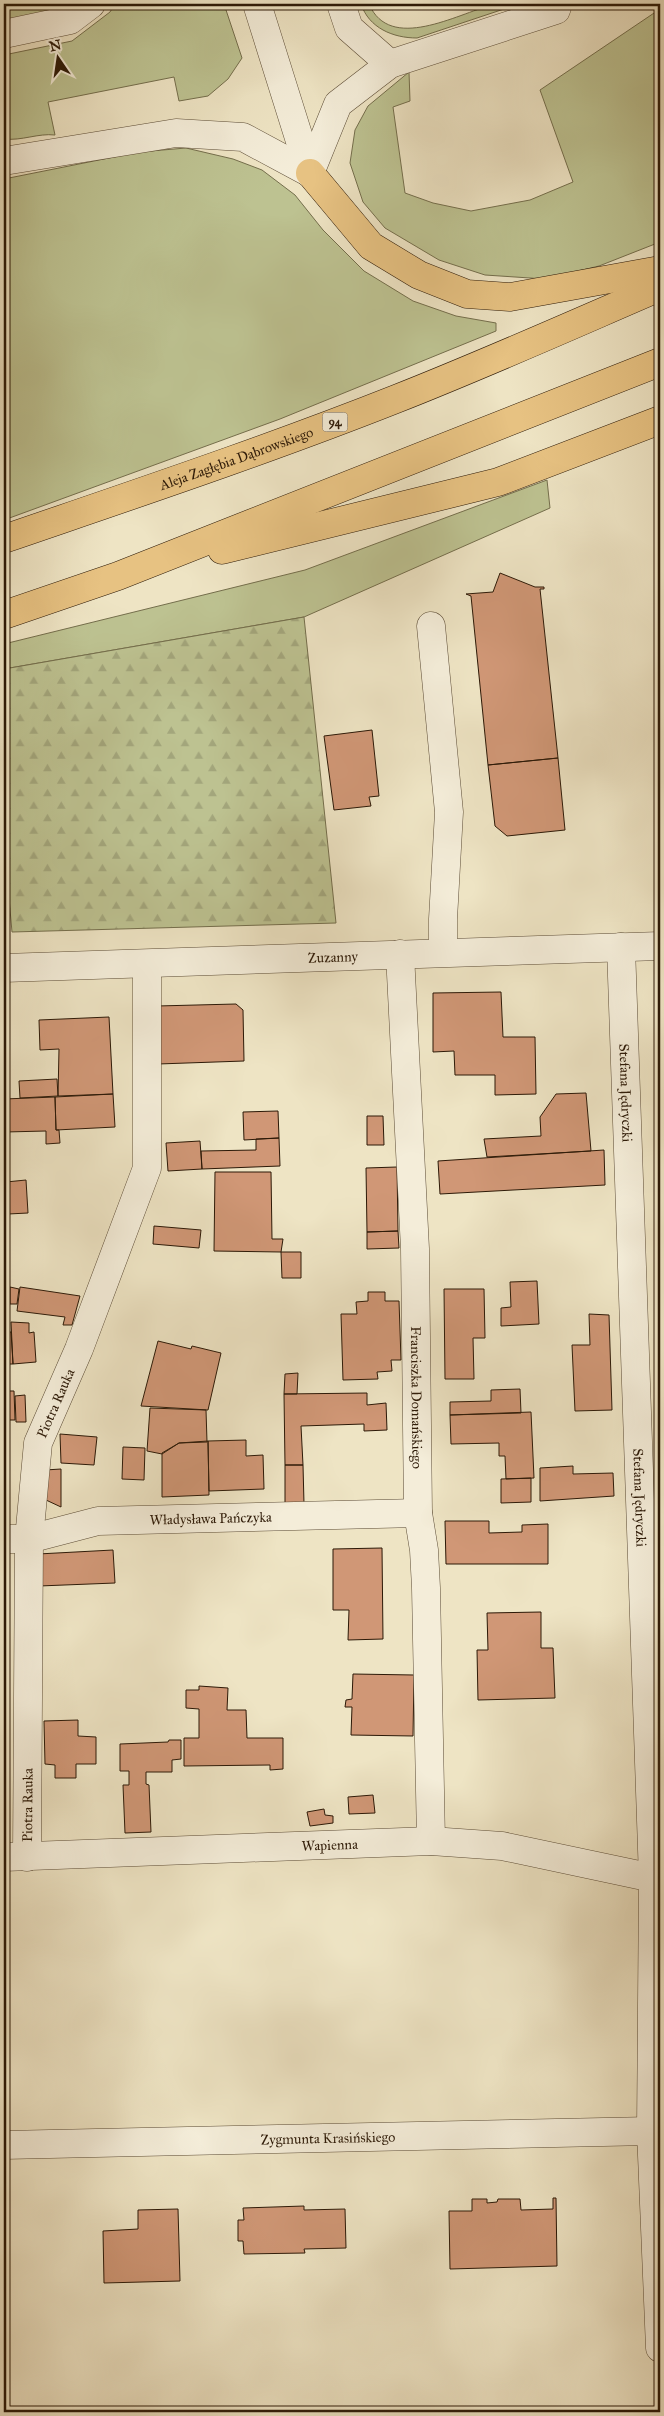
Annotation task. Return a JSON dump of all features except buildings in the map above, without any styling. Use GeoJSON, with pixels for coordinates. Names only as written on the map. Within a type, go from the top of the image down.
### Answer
{"type":"FeatureCollection","features":[{"type":"Feature","properties":{"kind":"main road"},"geometry":{"type":"LineString","coordinates":[[310,173],[372,246],[419,275],[467,294],[510,297],[660,270]]}},
{"type":"Feature","properties":{"kind":"main road","name":"Aleja Zagłębia Dąbrowskiego"},"geometry":{"type":"LineString","coordinates":[[4,539],[198,472],[395,400],[660,287]]}},
{"type":"Feature","properties":{"kind":"main road"},"geometry":{"type":"LineString","coordinates":[[4,615],[118,576],[660,362]]}},
{"type":"Feature","properties":{"kind":"main road"},"geometry":{"type":"LineString","coordinates":[[118,576],[498,482],[660,420]]}},
{"type":"Feature","properties":{"kind":"street"},"geometry":{"type":"LineString","coordinates":[[4,34],[70,20],[91,4]]}},
{"type":"Feature","properties":{"kind":"street"},"geometry":{"type":"LineString","coordinates":[[257,4],[310,173]]}},
{"type":"Feature","properties":{"kind":"street"},"geometry":{"type":"LineString","coordinates":[[341,4],[349,28],[390,64]]}},
{"type":"Feature","properties":{"kind":"street"},"geometry":{"type":"LineString","coordinates":[[310,173],[338,104],[390,64],[556,10],[558,4]]}},
{"type":"Feature","properties":{"kind":"street"},"geometry":{"type":"LineString","coordinates":[[4,161],[176,133],[243,137],[310,173]]}},
{"type":"Feature","properties":{"kind":"street"},"geometry":{"type":"LineString","coordinates":[[431,626],[449,812],[442,919],[443,952]]}},
{"type":"Feature","properties":{"kind":"street","name":"Zuzanny"},"geometry":{"type":"LineString","coordinates":[[4,968],[660,946]]}},
{"type":"Feature","properties":{"kind":"street","name":"Stefana Jędryczki"},"geometry":{"type":"LineString","coordinates":[[621,947],[653,1878],[651,2131],[660,2348]]}},
{"type":"Feature","properties":{"kind":"street","name":"Franciszka Domańskiego"},"geometry":{"type":"LineString","coordinates":[[400,954],[416,1249],[418,1513],[424,1550],[426,1588],[431,1841]]}},
{"type":"Feature","properties":{"kind":"street","name":"Piotra Rauka"},"geometry":{"type":"LineString","coordinates":[[15,1857],[16,1539],[38,1443],[79,1349],[147,1168],[147,964]]}},
{"type":"Feature","properties":{"kind":"street","name":"Władysława Pańczyka"},"geometry":{"type":"LineString","coordinates":[[16,1539],[98,1521],[418,1513]]}},
{"type":"Feature","properties":{"kind":"street","name":"Wapienna"},"geometry":{"type":"LineString","coordinates":[[15,1857],[431,1841],[502,1846],[653,1878]]}},
{"type":"Feature","properties":{"kind":"street","name":"Zygmunta Krasińskiego"},"geometry":{"type":"LineString","coordinates":[[4,2145],[651,2131]]}},
{"type":"Feature","properties":{"kind":"green space"},"geometry":{"type":"Polygon","coordinates":[[[4,4],[63,4],[52,11],[4,20],[4,4]]]}},
{"type":"Feature","properties":{"kind":"green space"},"geometry":{"type":"Polygon","coordinates":[[[115,4],[224,4],[242,58],[228,79],[208,96],[179,101],[174,77],[48,102],[55,135],[4,139],[4,55],[72,41],[110,12],[115,4]]]}},
{"type":"Feature","properties":{"kind":"green space"},"geometry":{"type":"Polygon","coordinates":[[[361,4],[369,4],[379,18],[392,26],[408,28],[443,22],[495,4],[519,4],[417,38],[408,38],[391,34],[376,25],[361,4]]]}},
{"type":"Feature","properties":{"kind":"green space"},"geometry":{"type":"Polygon","coordinates":[[[660,9],[660,242],[599,266],[545,279],[485,275],[439,260],[385,228],[363,202],[350,163],[355,130],[368,106],[409,72],[410,101],[393,107],[405,193],[433,203],[471,211],[530,200],[573,182],[540,90],[660,9]]]}},
{"type":"Feature","properties":{"kind":"green space"},"geometry":{"type":"Polygon","coordinates":[[[186,148],[233,159],[262,170],[295,195],[323,230],[364,271],[413,301],[456,316],[496,323],[496,331],[280,419],[4,520],[4,179],[139,152],[186,148]]]}},
{"type":"Feature","properties":{"kind":"green space"},"geometry":{"type":"Polygon","coordinates":[[[547,480],[550,508],[304,617],[4,669],[4,644],[305,570],[547,480]]]}},
{"type":"Feature","properties":{"kind":"green space"},"geometry":{"type":"Polygon","coordinates":[[[304,617],[336,923],[12,932],[4,842],[4,669],[304,617]]]}}]}
